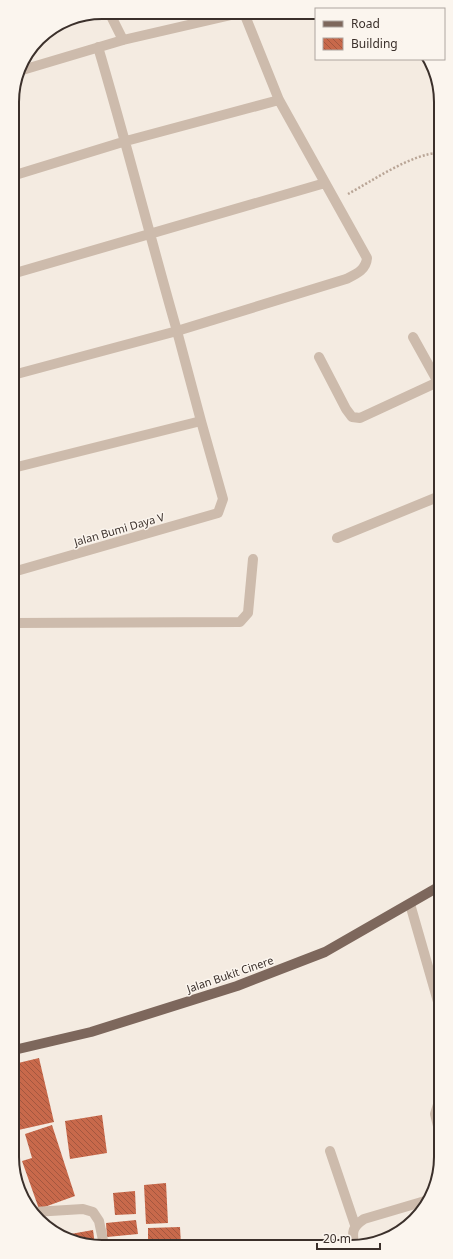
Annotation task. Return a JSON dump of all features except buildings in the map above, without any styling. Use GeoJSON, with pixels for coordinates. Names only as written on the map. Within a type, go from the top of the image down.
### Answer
{"type":"FeatureCollection","features":[{"type":"Feature","properties":{"kind":"main road","name":"Jalan Bukit Cinere"},"geometry":{"type":"LineString","coordinates":[[19,1049],[91,1032],[237,986],[326,952],[434,890]]}},
{"type":"Feature","properties":{"kind":"street"},"geometry":{"type":"LineString","coordinates":[[112,19],[122,40]]}},
{"type":"Feature","properties":{"kind":"street"},"geometry":{"type":"LineString","coordinates":[[26,69],[122,40],[214,19]]}},
{"type":"Feature","properties":{"kind":"street"},"geometry":{"type":"LineString","coordinates":[[19,373],[177,331],[346,279],[361,271],[367,264],[367,258],[279,100],[246,19]]}},
{"type":"Feature","properties":{"kind":"street"},"geometry":{"type":"LineString","coordinates":[[19,466],[201,421],[149,235],[126,141],[98,47]]}},
{"type":"Feature","properties":{"kind":"street"},"geometry":{"type":"LineString","coordinates":[[19,174],[126,141],[279,100]]}},
{"type":"Feature","properties":{"kind":"street"},"geometry":{"type":"LineString","coordinates":[[19,272],[325,183]]}},
{"type":"Feature","properties":{"kind":"street"},"geometry":{"type":"LineString","coordinates":[[413,337],[434,373]]}},
{"type":"Feature","properties":{"kind":"street"},"geometry":{"type":"LineString","coordinates":[[319,357],[346,409],[352,417],[360,418],[434,383]]}},
{"type":"Feature","properties":{"kind":"street","name":"Jalan Bumi Daya V"},"geometry":{"type":"LineString","coordinates":[[19,570],[218,513],[223,499],[201,421]]}},
{"type":"Feature","properties":{"kind":"street"},"geometry":{"type":"LineString","coordinates":[[337,538],[434,498]]}},
{"type":"Feature","properties":{"kind":"street"},"geometry":{"type":"LineString","coordinates":[[19,623],[240,622],[248,613],[253,559]]}},
{"type":"Feature","properties":{"kind":"street"},"geometry":{"type":"LineString","coordinates":[[410,904],[434,988]]}},
{"type":"Feature","properties":{"kind":"street"},"geometry":{"type":"LineString","coordinates":[[330,1151],[356,1225]]}},
{"type":"Feature","properties":{"kind":"street"},"geometry":{"type":"LineString","coordinates":[[353,1240],[352,1232],[356,1225],[364,1219],[420,1202]]}},
{"type":"Feature","properties":{"kind":"street"},"geometry":{"type":"LineString","coordinates":[[39,1212],[83,1209],[93,1212],[99,1221],[103,1240]]}},
{"type":"Feature","properties":{"kind":"path"},"geometry":{"type":"LineString","coordinates":[[335,200],[410,161],[429,153],[434,153]]}}]}
